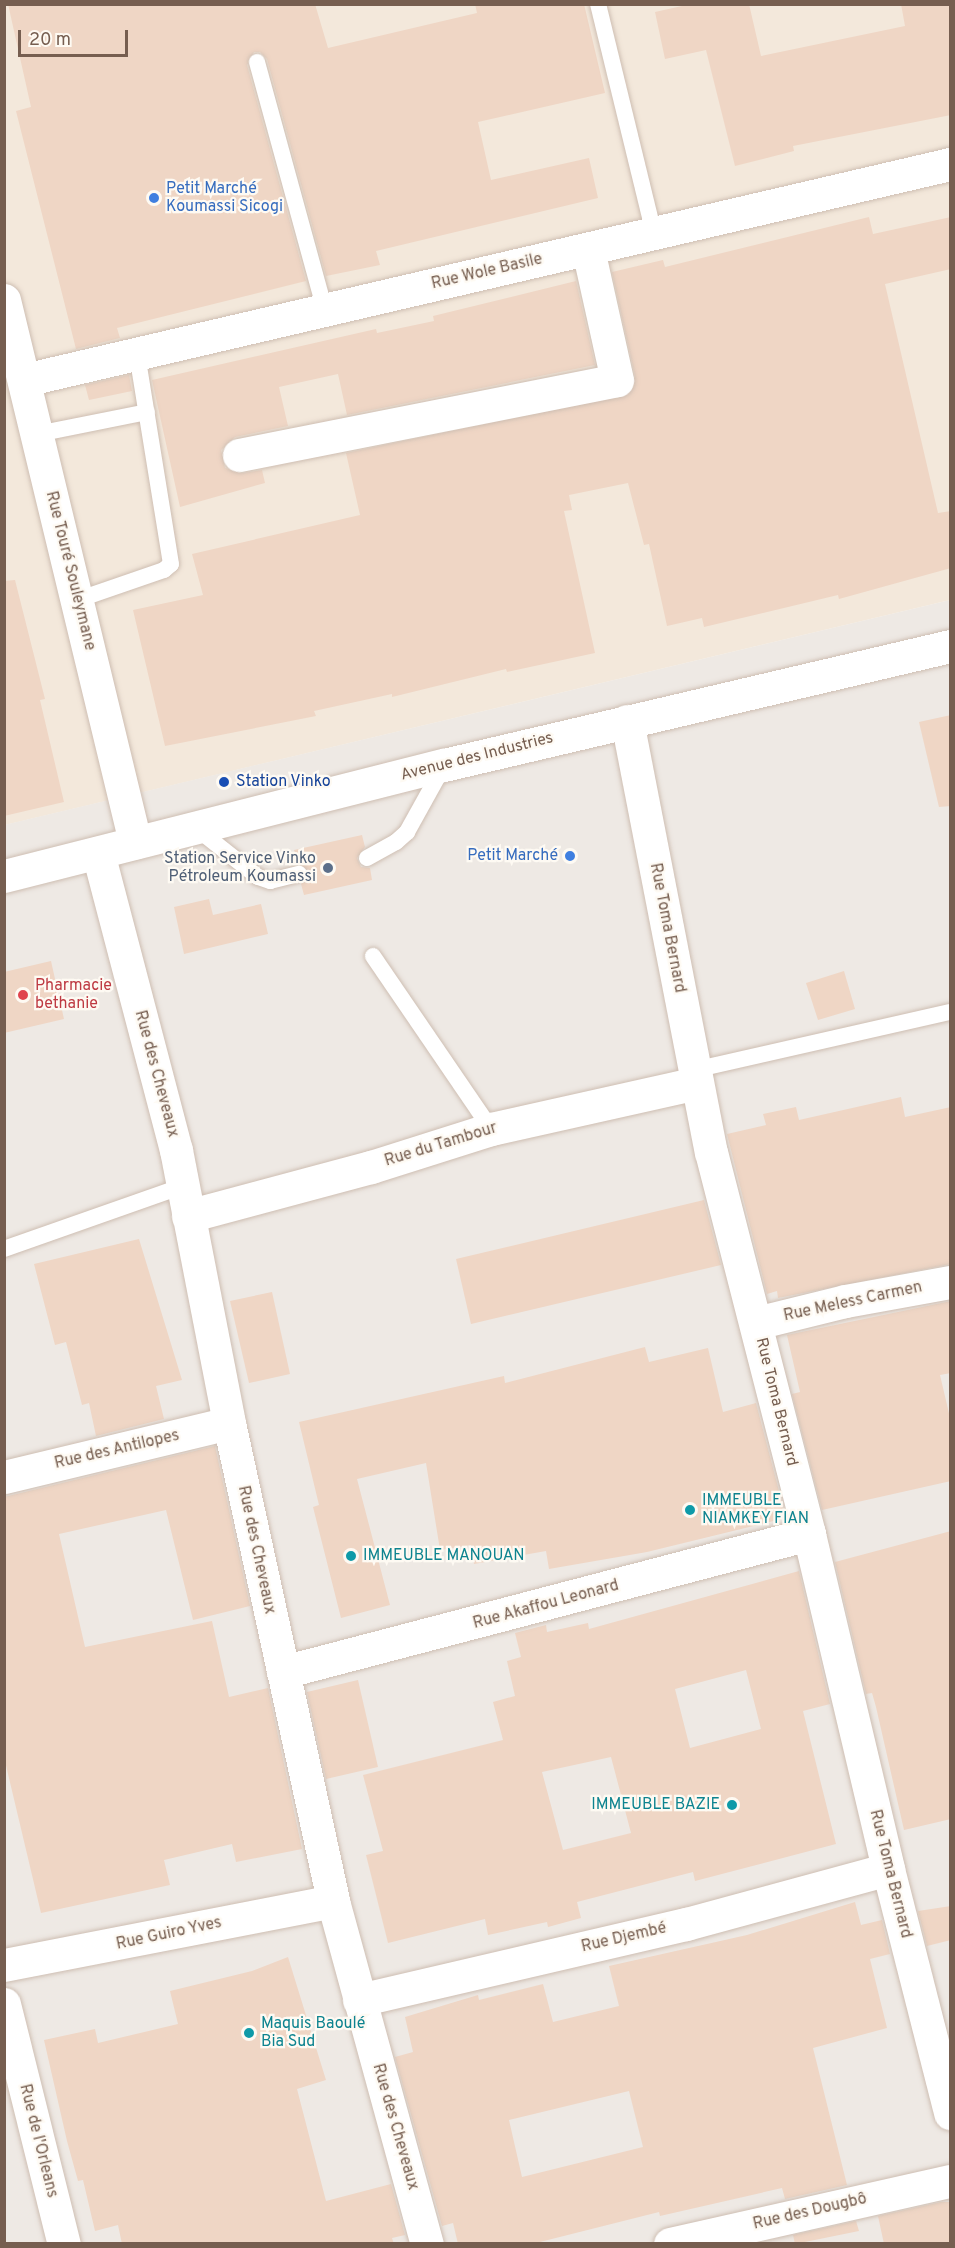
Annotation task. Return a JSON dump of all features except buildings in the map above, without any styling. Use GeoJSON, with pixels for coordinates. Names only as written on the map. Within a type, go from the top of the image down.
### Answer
{"type":"FeatureCollection","features":[{"type":"Feature","properties":{"kind":"street","name":"Rue Wole Basile"},"geometry":{"type":"LineString","coordinates":[[24,380],[951,164]]}},
{"type":"Feature","properties":{"kind":"street"},"geometry":{"type":"LineString","coordinates":[[239,455],[617,380],[588,249]]}},
{"type":"Feature","properties":{"kind":"street","name":"Rue Touré Souleymane"},"geometry":{"type":"LineString","coordinates":[[4,300],[135,842]]}},
{"type":"Feature","properties":{"kind":"street","name":"Avenue des Industries"},"geometry":{"type":"LineString","coordinates":[[4,876],[444,765],[951,646]]}},
{"type":"Feature","properties":{"kind":"street","name":"Rue Toma Bernard"},"geometry":{"type":"LineString","coordinates":[[627,721],[695,1076],[809,1534],[888,1869],[951,2113]]}},
{"type":"Feature","properties":{"kind":"street","name":"Rue des Cheveaux"},"geometry":{"type":"LineString","coordinates":[[98,853],[186,1201],[229,1423],[333,1901],[427,2244]]}},
{"type":"Feature","properties":{"kind":"street","name":"Rue du Tambour"},"geometry":{"type":"LineString","coordinates":[[186,1201],[360,1170],[491,1129],[695,1076]]}},
{"type":"Feature","properties":{"kind":"street","name":"Rue Meless Carmen"},"geometry":{"type":"LineString","coordinates":[[756,1323],[844,1301],[951,1282]]}},
{"type":"Feature","properties":{"kind":"street","name":"Rue des Antilopes"},"geometry":{"type":"LineString","coordinates":[[4,1477],[229,1423]]}},
{"type":"Feature","properties":{"kind":"street","name":"Rue Akaffou Leonard"},"geometry":{"type":"LineString","coordinates":[[283,1672],[809,1534]]}},
{"type":"Feature","properties":{"kind":"street","name":"Rue Djembé"},"geometry":{"type":"LineString","coordinates":[[359,2000],[686,1924],[888,1869]]}},
{"type":"Feature","properties":{"kind":"street","name":"Rue Guiro Yves"},"geometry":{"type":"LineString","coordinates":[[4,1965],[333,1901]]}},
{"type":"Feature","properties":{"kind":"street","name":"Rue de l'Orleans"},"geometry":{"type":"LineString","coordinates":[[4,2004],[64,2244]]}},
{"type":"Feature","properties":{"kind":"street","name":"Rue des Dougbô"},"geometry":{"type":"LineString","coordinates":[[670,2244],[951,2181]]}},
{"type":"Feature","properties":{"kind":"lane"},"geometry":{"type":"LineString","coordinates":[[598,4],[654,233]]}},
{"type":"Feature","properties":{"kind":"lane"},"geometry":{"type":"LineString","coordinates":[[257,62],[325,310]]}},
{"type":"Feature","properties":{"kind":"lane"},"geometry":{"type":"LineString","coordinates":[[77,600],[164,570],[171,564],[137,354]]}},
{"type":"Feature","properties":{"kind":"lane"},"geometry":{"type":"LineString","coordinates":[[37,434],[147,412]]}},
{"type":"Feature","properties":{"kind":"lane"},"geometry":{"type":"LineString","coordinates":[[367,858],[396,842],[407,831],[444,765]]}},
{"type":"Feature","properties":{"kind":"lane"},"geometry":{"type":"LineString","coordinates":[[196,828],[258,877],[270,881],[299,874]]}},
{"type":"Feature","properties":{"kind":"lane"},"geometry":{"type":"LineString","coordinates":[[373,956],[491,1129]]}},
{"type":"Feature","properties":{"kind":"lane"},"geometry":{"type":"LineString","coordinates":[[695,1076],[951,1012]]}},
{"type":"Feature","properties":{"kind":"lane"},"geometry":{"type":"LineString","coordinates":[[4,1249],[186,1201]]}},
{"type":"Feature","properties":{"kind":"shaded area"},"geometry":{"type":"Polygon","coordinates":[[[4,5],[950,5],[950,600],[5,825],[4,5]]]}},
{"type":"Feature","properties":{"kind":"shaded area"},"geometry":{"type":"Polygon","coordinates":[[[950,600],[950,2243],[5,2243],[4,825],[950,600]]]}},
{"type":"Feature","properties":{"kind":"place","name":"Petit Marché Koumassi Sicogi"},"geometry":{"type":"Point","coordinates":[154,198]}},
{"type":"Feature","properties":{"kind":"place","name":"Station Vinko"},"geometry":{"type":"Point","coordinates":[224,782]}},
{"type":"Feature","properties":{"kind":"place","name":"Petit Marché"},"geometry":{"type":"Point","coordinates":[570,856]}},
{"type":"Feature","properties":{"kind":"place","name":"Station Service Vinko Pétroleum Koumassi"},"geometry":{"type":"Point","coordinates":[328,868]}},
{"type":"Feature","properties":{"kind":"place","name":"Pharmacie bethanie"},"geometry":{"type":"Point","coordinates":[23,995]}},
{"type":"Feature","properties":{"kind":"place","name":"IMMEUBLE NIAMKEY FIAN"},"geometry":{"type":"Point","coordinates":[690,1510]}},
{"type":"Feature","properties":{"kind":"place","name":"IMMEUBLE MANOUAN"},"geometry":{"type":"Point","coordinates":[351,1556]}},
{"type":"Feature","properties":{"kind":"place","name":"IMMEUBLE BAZIE"},"geometry":{"type":"Point","coordinates":[732,1805]}},
{"type":"Feature","properties":{"kind":"place","name":"Maquis Baoulé Bia Sud"},"geometry":{"type":"Point","coordinates":[249,2033]}}]}
